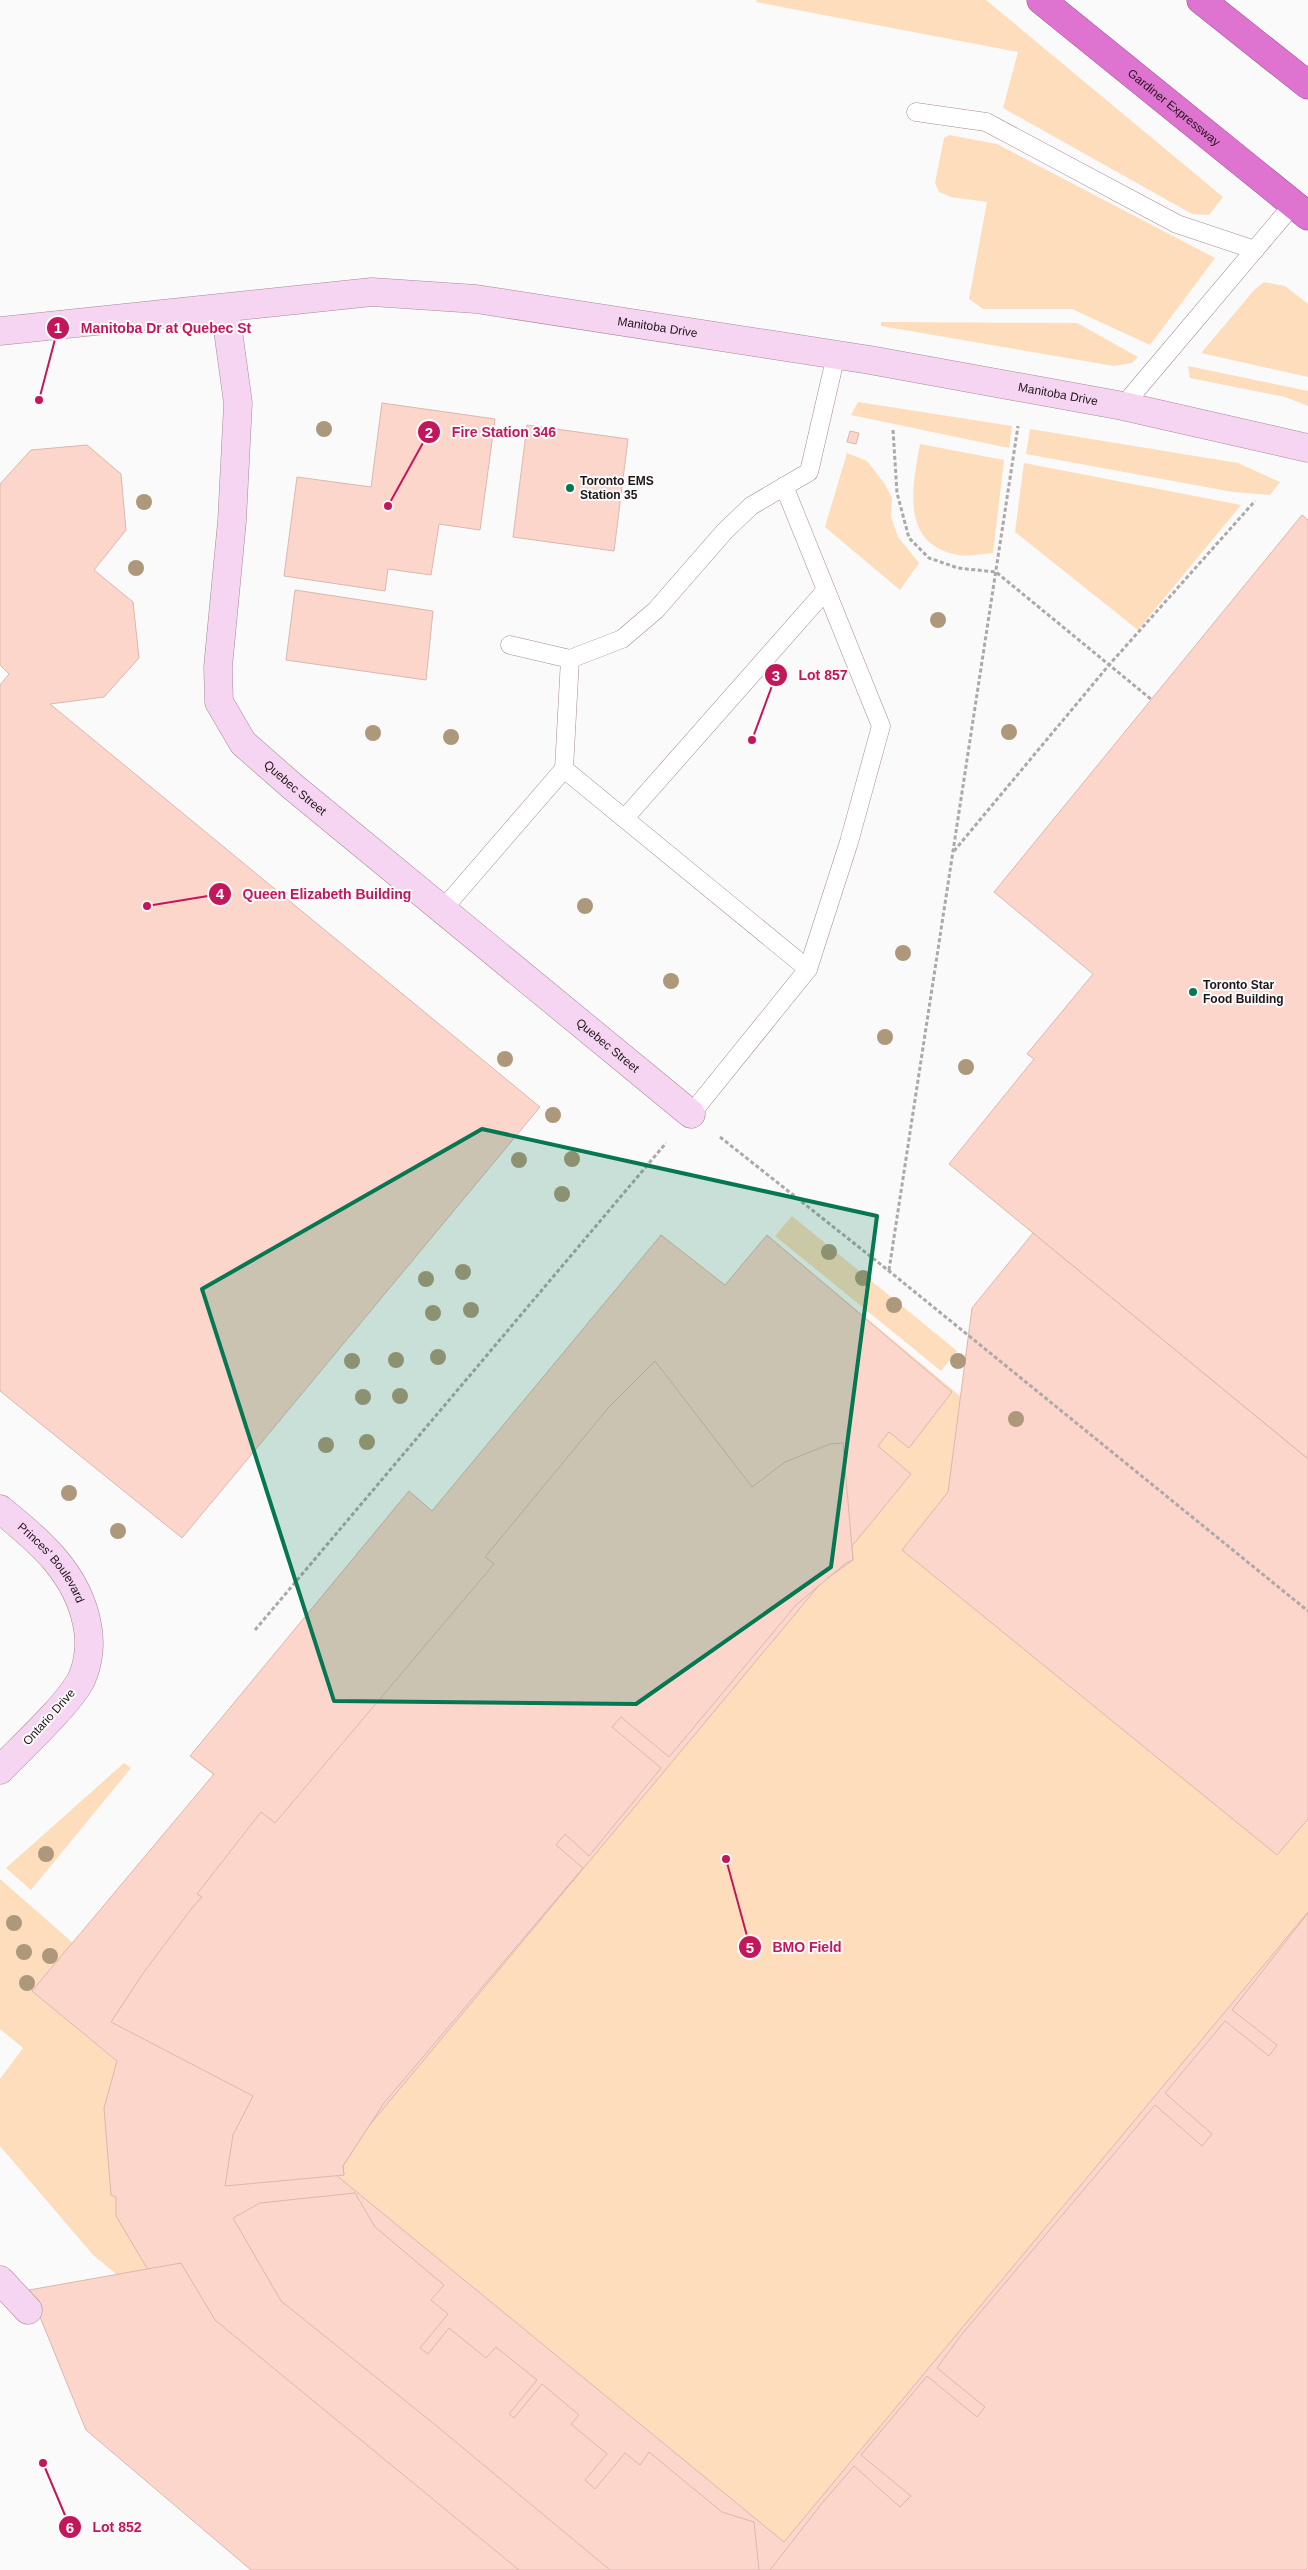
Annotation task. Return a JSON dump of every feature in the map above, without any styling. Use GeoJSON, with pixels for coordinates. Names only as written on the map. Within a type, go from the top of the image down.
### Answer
{"type":"FeatureCollection","features":[{"type":"Feature","properties":{"kind":"highway","name":"Gardiner Expressway"},"geometry":{"type":"LineString","coordinates":[[1041,0],[1297,215]]}},
{"type":"Feature","properties":{"kind":"highway"},"geometry":{"type":"LineString","coordinates":[[1201,0],[1308,85]]}},
{"type":"Feature","properties":{"kind":"street","name":"Manitoba Drive"},"geometry":{"type":"LineString","coordinates":[[0,331],[372,292],[467,298],[836,355],[1123,406],[1299,444],[1308,448]]}},
{"type":"Feature","properties":{"kind":"street","name":"Quebec Street"},"geometry":{"type":"LineString","coordinates":[[225,308],[238,403],[232,521],[218,667],[219,702],[243,743],[292,786],[691,1114]]}},
{"type":"Feature","properties":{"kind":"street","name":"Princes' Boulevard"},"geometry":{"type":"LineString","coordinates":[[0,1509],[43,1544],[58,1561],[72,1582],[83,1604],[88,1627]]}},
{"type":"Feature","properties":{"kind":"street","name":"Ontario Drive"},"geometry":{"type":"LineString","coordinates":[[0,1770],[67,1699],[81,1679],[90,1642],[88,1627]]}},
{"type":"Feature","properties":{"kind":"street"},"geometry":{"type":"LineString","coordinates":[[0,2280],[28,2310]]}},
{"type":"Feature","properties":{"kind":"lane"},"geometry":{"type":"LineString","coordinates":[[916,112],[986,122],[1177,224],[1255,250]]}},
{"type":"Feature","properties":{"kind":"lane"},"geometry":{"type":"LineString","coordinates":[[1123,406],[1255,250],[1297,215]]}},
{"type":"Feature","properties":{"kind":"lane"},"geometry":{"type":"LineString","coordinates":[[510,645],[570,659],[622,638],[656,610],[724,532],[751,506],[808,472],[836,355]]}},
{"type":"Feature","properties":{"kind":"lane"},"geometry":{"type":"LineString","coordinates":[[691,1114],[808,969],[848,842],[881,726],[784,486]]}},
{"type":"Feature","properties":{"kind":"lane"},"geometry":{"type":"LineString","coordinates":[[625,818],[826,590]]}},
{"type":"Feature","properties":{"kind":"lane"},"geometry":{"type":"LineString","coordinates":[[442,909],[564,769],[570,659]]}},
{"type":"Feature","properties":{"kind":"lane"},"geometry":{"type":"LineString","coordinates":[[564,769],[808,969]]}},
{"type":"Feature","properties":{"kind":"path"},"geometry":{"type":"LineString","coordinates":[[889,1271],[1024,389]]}},
{"type":"Feature","properties":{"kind":"path"},"geometry":{"type":"LineString","coordinates":[[893,430],[897,493],[909,538],[929,558],[958,568],[996,572],[1152,700]]}},
{"type":"Feature","properties":{"kind":"path"},"geometry":{"type":"LineString","coordinates":[[953,852],[1109,665],[1256,500]]}},
{"type":"Feature","properties":{"kind":"path"},"geometry":{"type":"LineString","coordinates":[[255,1630],[691,1114],[889,1271],[1308,1611]]}},
{"type":"Feature","properties":{"kind":"highlighted area"},"geometry":{"type":"Polygon","coordinates":[[[482,1129],[877,1216],[831,1567],[636,1704],[334,1701],[202,1289],[482,1129]]]}},
{"type":"Feature","properties":{"kind":"shaded area"},"geometry":{"type":"Polygon","coordinates":[[[757,0],[986,0],[1223,197],[1209,215],[1192,214],[1003,108],[1018,52],[756,2],[757,0]]]}},
{"type":"Feature","properties":{"kind":"shaded area"},"geometry":{"type":"Polygon","coordinates":[[[949,135],[997,144],[1215,258],[1150,345],[1072,309],[983,309],[969,299],[987,202],[951,197],[939,192],[935,183],[944,138],[949,135]]]}},
{"type":"Feature","properties":{"kind":"shaded area"},"geometry":{"type":"Polygon","coordinates":[[[1264,282],[1285,286],[1308,304],[1308,377],[1201,353],[1255,289],[1264,282]]]}},
{"type":"Feature","properties":{"kind":"shaded area"},"geometry":{"type":"Polygon","coordinates":[[[881,322],[1077,323],[1138,357],[1132,363],[1114,366],[881,326],[881,322]]]}},
{"type":"Feature","properties":{"kind":"shaded area"},"geometry":{"type":"Polygon","coordinates":[[[1188,366],[1308,391],[1308,406],[1285,397],[1190,378],[1188,366]]]}},
{"type":"Feature","properties":{"kind":"shaded area"},"geometry":{"type":"Polygon","coordinates":[[[858,402],[1012,426],[1009,448],[851,415],[858,402]]]}},
{"type":"Feature","properties":{"kind":"shaded area"},"geometry":{"type":"Polygon","coordinates":[[[1030,429],[1238,463],[1280,482],[1270,495],[1233,492],[1026,454],[1030,429]]]}},
{"type":"Feature","properties":{"kind":"shaded area"},"geometry":{"type":"Polygon","coordinates":[[[920,444],[1004,460],[993,553],[971,556],[958,555],[939,549],[926,539],[918,527],[914,512],[914,478],[920,444]]]}},
{"type":"Feature","properties":{"kind":"shaded area"},"geometry":{"type":"Polygon","coordinates":[[[847,453],[867,461],[884,483],[892,498],[891,517],[898,537],[919,563],[900,590],[825,527],[847,453]]]}},
{"type":"Feature","properties":{"kind":"shaded area"},"geometry":{"type":"Polygon","coordinates":[[[1024,463],[1241,505],[1138,630],[1015,532],[1024,463]]]}},
{"type":"Feature","properties":{"kind":"shaded area"},"geometry":{"type":"Polygon","coordinates":[[[792,1216],[957,1351],[941,1371],[775,1236],[792,1216]]]}},
{"type":"Feature","properties":{"kind":"shaded area"},"geometry":{"type":"Polygon","coordinates":[[[661,1235],[725,1285],[767,1235],[1308,1686],[1308,2566],[1304,2570],[478,2570],[93,2255],[0,2146],[0,2079],[23,2048],[0,2029],[0,1879],[73,1943],[213,1775],[190,1756],[409,1491],[432,1511],[661,1235]]]}},
{"type":"Feature","properties":{"kind":"shaded area"},"geometry":{"type":"Polygon","coordinates":[[[124,1763],[131,1768],[31,1890],[6,1868],[124,1763]]]}},
{"type":"Feature","properties":{"kind":"building"},"geometry":{"type":"Polygon","coordinates":[[[382,403],[495,419],[480,530],[439,524],[431,575],[388,569],[385,591],[284,576],[297,477],[371,487],[382,403]]]}},
{"type":"Feature","properties":{"kind":"building","name":"Toronto EMS Station 35"},"geometry":{"type":"Polygon","coordinates":[[[527,425],[628,439],[614,551],[513,537],[527,425]]]}},
{"type":"Feature","properties":{"kind":"building"},"geometry":{"type":"Polygon","coordinates":[[[850,431],[859,433],[856,444],[847,442],[850,431]]]}},
{"type":"Feature","properties":{"kind":"building"},"geometry":{"type":"Polygon","coordinates":[[[87,445],[121,474],[126,530],[94,570],[133,602],[139,658],[104,697],[50,704],[540,1107],[182,1538],[0,1391],[0,685],[9,674],[0,665],[0,484],[31,450],[87,445]]]}},
{"type":"Feature","properties":{"kind":"building","name":"Toronto Star Food Building"},"geometry":{"type":"Polygon","coordinates":[[[1302,515],[1308,520],[1308,1459],[949,1164],[1034,1059],[1027,1054],[1093,974],[994,892],[1302,515]]]}},
{"type":"Feature","properties":{"kind":"building"},"geometry":{"type":"Polygon","coordinates":[[[295,590],[433,611],[426,680],[286,660],[295,590]]]}},
{"type":"Feature","properties":{"kind":"building"},"geometry":{"type":"Polygon","coordinates":[[[1033,1233],[1308,1459],[1308,1819],[1277,1855],[902,1550],[948,1492],[972,1308],[1033,1233]]]}},
{"type":"Feature","properties":{"kind":"building"},"geometry":{"type":"Polygon","coordinates":[[[661,1235],[725,1285],[767,1235],[952,1392],[909,1448],[889,1432],[878,1446],[911,1474],[852,1546],[853,1560],[821,1583],[368,2127],[343,2166],[344,2175],[336,2175],[784,2542],[1308,1912],[1306,2570],[493,2570],[177,2311],[161,2283],[157,2285],[116,2216],[116,2197],[111,2195],[104,2108],[117,2061],[32,1991],[214,1774],[190,1756],[409,1491],[432,1511],[661,1235]]]}},
{"type":"Feature","properties":{"kind":"building"},"geometry":{"type":"Polygon","coordinates":[[[655,1361],[752,1487],[785,1462],[830,1444],[843,1443],[853,1560],[846,1563],[796,1605],[669,1757],[621,1717],[612,1727],[661,1768],[589,1856],[565,1834],[556,1845],[583,1868],[384,2103],[343,2166],[344,2175],[225,2186],[233,2135],[253,2096],[111,2022],[144,1972],[202,1897],[197,1894],[261,1812],[275,1823],[494,1564],[485,1557],[609,1407],[655,1361]]]}},
{"type":"Feature","properties":{"kind":"building"},"geometry":{"type":"Polygon","coordinates":[[[1308,1913],[1308,2568],[1306,2570],[770,2570],[854,2466],[900,2507],[911,2496],[861,2455],[927,2376],[977,2417],[985,2407],[937,2368],[962,2334],[1155,2105],[1202,2146],[1212,2134],[1165,2093],[1225,2021],[1269,2056],[1277,2045],[1232,2010],[1308,1913]]]}},
{"type":"Feature","properties":{"kind":"building"},"geometry":{"type":"Polygon","coordinates":[[[355,2193],[375,2227],[444,2285],[431,2300],[448,2314],[420,2348],[428,2354],[449,2328],[486,2358],[496,2347],[537,2380],[509,2414],[514,2418],[542,2384],[579,2415],[571,2424],[607,2454],[585,2480],[595,2489],[625,2453],[640,2465],[649,2452],[722,2512],[754,2522],[759,2570],[610,2570],[433,2423],[281,2301],[233,2218],[260,2203],[355,2193]]]}},
{"type":"Feature","properties":{"kind":"building"},"geometry":{"type":"Polygon","coordinates":[[[181,2263],[215,2320],[519,2570],[251,2570],[86,2430],[29,2290],[181,2263]]]}},
{"type":"Feature","properties":{"kind":"place","name":"Manitoba Dr at Quebec St"},"geometry":{"type":"Point","coordinates":[39,400]}},
{"type":"Feature","properties":{"kind":"place","name":"Toronto EMS Station 35"},"geometry":{"type":"Point","coordinates":[570,488]}},
{"type":"Feature","properties":{"kind":"place","name":"Fire Station 346"},"geometry":{"type":"Point","coordinates":[388,506]}},
{"type":"Feature","properties":{"kind":"place","name":"Lot 857"},"geometry":{"type":"Point","coordinates":[752,740]}},
{"type":"Feature","properties":{"kind":"place","name":"Queen Elizabeth Building"},"geometry":{"type":"Point","coordinates":[147,906]}},
{"type":"Feature","properties":{"kind":"place","name":"Toronto Star Food Building"},"geometry":{"type":"Point","coordinates":[1193,992]}},
{"type":"Feature","properties":{"kind":"place","name":"BMO Field"},"geometry":{"type":"Point","coordinates":[726,1859]}},
{"type":"Feature","properties":{"kind":"place","name":"Lot 852"},"geometry":{"type":"Point","coordinates":[43,2463]}}]}
